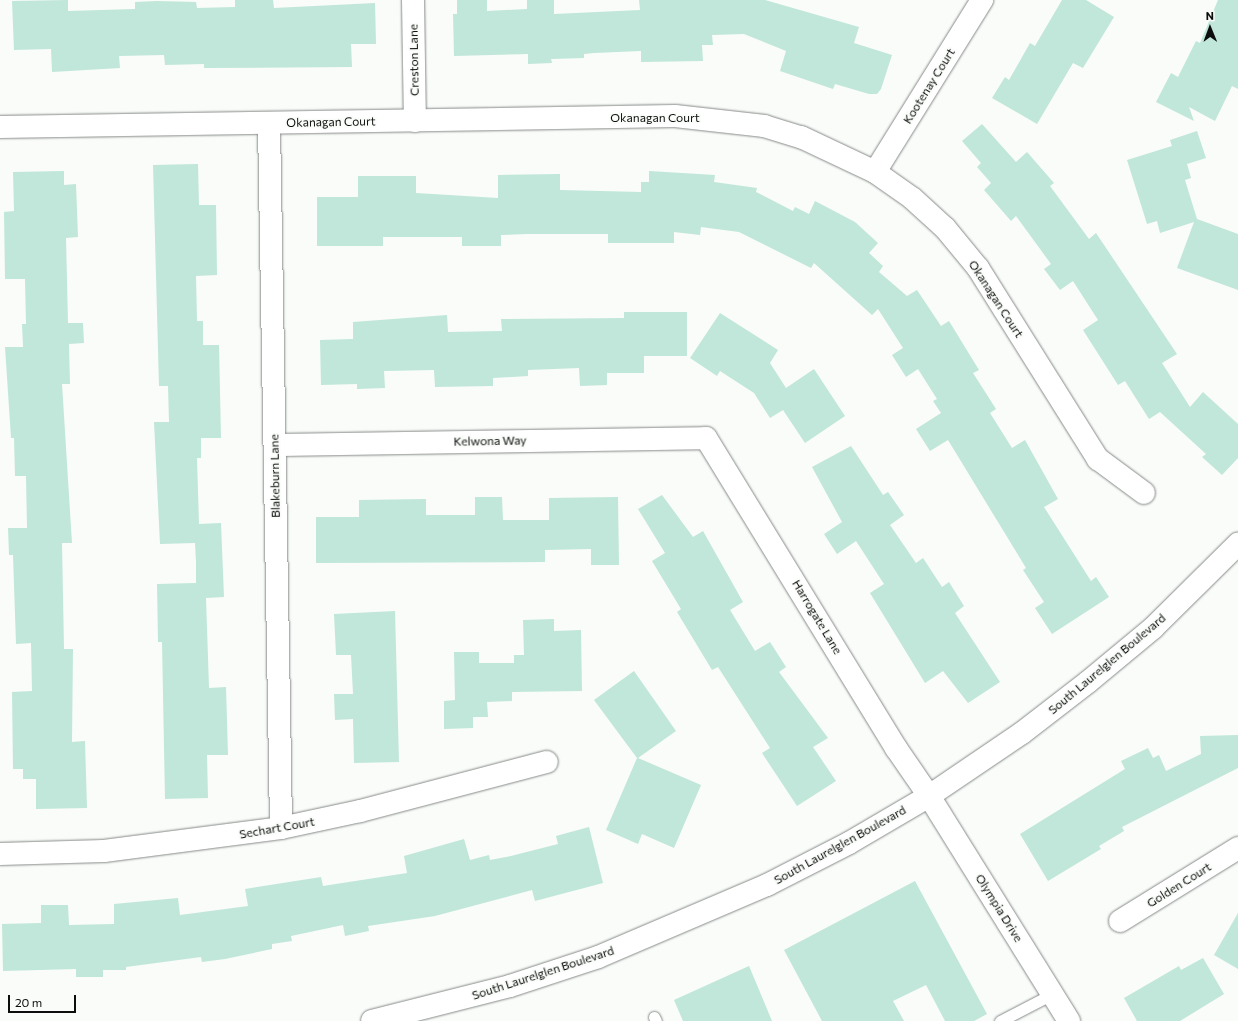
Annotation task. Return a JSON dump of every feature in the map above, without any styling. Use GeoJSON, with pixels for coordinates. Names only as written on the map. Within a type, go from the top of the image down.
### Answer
{"type":"FeatureCollection","features":[{"type":"Feature","properties":{"kind":"street","name":"Creston Lane"},"geometry":{"type":"LineString","coordinates":[[413,0],[415,121]]}},
{"type":"Feature","properties":{"kind":"street","name":"Kootenay Court"},"geometry":{"type":"LineString","coordinates":[[875,172],[982,0]]}},
{"type":"Feature","properties":{"kind":"street","name":"Okanagan Court"},"geometry":{"type":"LineString","coordinates":[[0,128],[270,123],[713,118],[801,137],[875,172],[923,208],[974,262],[1098,459],[1144,493]]}},
{"type":"Feature","properties":{"kind":"street","name":"Blakeburn Lane"},"geometry":{"type":"LineString","coordinates":[[270,123],[281,828]]}},
{"type":"Feature","properties":{"kind":"street","name":"Kelwona Way"},"geometry":{"type":"LineString","coordinates":[[275,445],[706,438]]}},
{"type":"Feature","properties":{"kind":"street","name":"Harrogate Lane"},"geometry":{"type":"LineString","coordinates":[[706,438],[896,748],[929,796]]}},
{"type":"Feature","properties":{"kind":"street","name":"South Laurelglen Boulevard"},"geometry":{"type":"LineString","coordinates":[[372,1021],[510,986],[683,923],[767,885],[929,796],[1022,733],[1088,682],[1152,628],[1238,544]]}},
{"type":"Feature","properties":{"kind":"street","name":"Sechart Court"},"geometry":{"type":"LineString","coordinates":[[0,854],[104,851],[281,828],[360,811],[547,762]]}},
{"type":"Feature","properties":{"kind":"street","name":"Olympia Drive"},"geometry":{"type":"LineString","coordinates":[[929,796],[1069,1021]]}},
{"type":"Feature","properties":{"kind":"street","name":"Golden Court"},"geometry":{"type":"LineString","coordinates":[[1120,921],[1238,848]]}},
{"type":"Feature","properties":{"kind":"lane"},"geometry":{"type":"LineString","coordinates":[[1000,1021],[1052,994]]}},
{"type":"Feature","properties":{"kind":"building"},"geometry":{"type":"Polygon","coordinates":[[[68,0],[68,11],[135,9],[135,2],[157,1],[196,2],[197,8],[235,7],[235,0],[273,0],[274,8],[375,3],[376,44],[351,44],[352,67],[204,68],[204,64],[165,65],[164,55],[119,56],[120,68],[52,72],[51,49],[14,50],[12,1],[68,0]]]}},
{"type":"Feature","properties":{"kind":"building"},"geometry":{"type":"Polygon","coordinates":[[[457,0],[487,0],[487,11],[527,9],[527,0],[554,0],[554,14],[640,10],[639,0],[765,0],[859,27],[854,43],[892,55],[881,89],[877,94],[869,94],[835,84],[833,89],[780,71],[786,51],[744,34],[712,35],[713,45],[702,45],[703,61],[641,62],[641,51],[584,54],[584,58],[551,59],[552,63],[528,64],[528,54],[454,56],[453,14],[457,14],[457,0]]]}},
{"type":"Feature","properties":{"kind":"building"},"geometry":{"type":"Polygon","coordinates":[[[1062,0],[1086,0],[1114,17],[1083,68],[1073,63],[1037,124],[992,98],[1005,77],[1009,80],[1030,43],[1035,46],[1062,0]]]}},
{"type":"Feature","properties":{"kind":"building"},"geometry":{"type":"Polygon","coordinates":[[[1218,0],[1238,0],[1238,89],[1232,86],[1215,121],[1189,107],[1194,121],[1156,102],[1171,73],[1178,77],[1196,41],[1200,43],[1218,0]]]}},
{"type":"Feature","properties":{"kind":"building"},"geometry":{"type":"Polygon","coordinates":[[[982,124],[1016,162],[1027,152],[1054,183],[1050,186],[1089,239],[1096,233],[1177,354],[1162,363],[1190,407],[1203,392],[1238,424],[1238,458],[1222,475],[1202,457],[1206,454],[1160,412],[1149,419],[1125,381],[1118,385],[1083,330],[1098,320],[1073,281],[1060,290],[1044,269],[1051,264],[1016,216],[1011,221],[984,190],[991,183],[977,167],[981,163],[962,141],[982,124]]]}},
{"type":"Feature","properties":{"kind":"building"},"geometry":{"type":"Polygon","coordinates":[[[1197,131],[1206,158],[1187,164],[1191,178],[1185,180],[1197,219],[1238,234],[1238,290],[1177,268],[1194,222],[1160,233],[1157,221],[1147,224],[1127,160],[1172,146],[1170,140],[1197,131]]]}},
{"type":"Feature","properties":{"kind":"building"},"geometry":{"type":"Polygon","coordinates":[[[198,164],[199,205],[216,205],[217,275],[196,276],[197,321],[203,321],[203,345],[219,345],[221,438],[201,438],[201,458],[197,458],[199,524],[221,523],[224,597],[206,598],[209,688],[226,687],[228,755],[207,755],[208,798],[165,799],[162,642],[158,642],[157,584],[196,583],[196,562],[195,543],[160,544],[154,422],[169,422],[168,386],[159,386],[153,165],[198,164]]]}},
{"type":"Feature","properties":{"kind":"building"},"geometry":{"type":"Polygon","coordinates":[[[64,171],[64,185],[76,184],[78,237],[66,238],[68,323],[83,323],[84,343],[69,344],[70,384],[62,384],[72,543],[62,543],[64,649],[73,649],[72,742],[85,741],[87,808],[36,809],[36,779],[23,779],[23,769],[13,769],[12,692],[32,691],[31,643],[16,644],[13,555],[9,555],[8,528],[27,528],[26,476],[15,476],[14,438],[11,438],[5,347],[23,347],[22,324],[26,324],[25,279],[5,279],[4,212],[14,211],[13,172],[64,171]]]}},
{"type":"Feature","properties":{"kind":"building"},"geometry":{"type":"Polygon","coordinates":[[[649,171],[715,175],[714,182],[757,188],[756,192],[793,211],[795,207],[809,214],[815,201],[855,222],[878,243],[869,253],[883,266],[879,272],[907,296],[917,290],[941,326],[949,321],[979,370],[973,373],[996,409],[990,413],[1012,448],[1025,440],[1058,499],[1044,507],[1091,581],[1096,577],[1109,597],[1052,634],[1035,608],[1044,602],[1023,570],[1026,568],[948,440],[930,451],[916,429],[941,413],[933,401],[937,399],[918,369],[906,377],[892,355],[903,348],[878,309],[872,315],[814,263],[811,268],[739,232],[701,227],[700,235],[674,232],[674,243],[608,243],[608,234],[527,234],[501,235],[501,246],[462,246],[462,237],[383,237],[383,246],[317,246],[317,197],[358,197],[358,176],[416,176],[416,193],[498,198],[498,175],[560,174],[560,190],[641,192],[641,182],[649,182],[649,171]]]}},
{"type":"Feature","properties":{"kind":"building"},"geometry":{"type":"Polygon","coordinates":[[[624,312],[687,312],[687,356],[644,356],[644,373],[607,373],[607,385],[580,386],[579,368],[528,370],[528,376],[493,378],[493,386],[435,387],[434,370],[384,371],[385,388],[357,389],[357,384],[321,385],[320,340],[353,339],[353,322],[447,315],[448,332],[502,331],[501,319],[624,318],[624,312]]]}},
{"type":"Feature","properties":{"kind":"building"},"geometry":{"type":"Polygon","coordinates":[[[720,313],[778,350],[770,363],[786,388],[814,369],[845,416],[805,443],[783,410],[770,418],[754,393],[720,371],[717,376],[690,358],[720,313]]]}},
{"type":"Feature","properties":{"kind":"building"},"geometry":{"type":"Polygon","coordinates":[[[851,446],[883,495],[888,492],[904,515],[890,525],[916,563],[923,558],[942,587],[949,582],[964,606],[955,613],[1000,682],[968,703],[943,671],[925,683],[870,593],[884,584],[856,541],[837,554],[824,534],[842,522],[812,467],[851,446]]]}},
{"type":"Feature","properties":{"kind":"building"},"geometry":{"type":"Polygon","coordinates":[[[662,495],[693,537],[703,531],[743,602],[730,610],[755,651],[770,642],[786,667],[779,672],[828,738],[813,747],[836,781],[797,806],[762,753],[770,748],[718,667],[712,670],[677,612],[681,609],[652,561],[665,553],[638,509],[662,495]]]}},
{"type":"Feature","properties":{"kind":"building"},"geometry":{"type":"Polygon","coordinates":[[[475,497],[502,497],[503,520],[549,520],[549,498],[618,497],[619,565],[591,565],[591,549],[545,550],[545,562],[316,563],[316,517],[359,517],[359,500],[426,499],[426,515],[475,515],[475,497]]]}},
{"type":"Feature","properties":{"kind":"building"},"geometry":{"type":"Polygon","coordinates":[[[395,611],[399,762],[354,763],[353,719],[335,720],[334,694],[353,694],[351,655],[336,655],[334,614],[395,611]]]}},
{"type":"Feature","properties":{"kind":"building"},"geometry":{"type":"Polygon","coordinates":[[[554,619],[554,631],[581,630],[582,691],[512,692],[512,701],[487,702],[488,717],[473,717],[473,728],[444,729],[444,701],[455,700],[454,652],[479,652],[479,663],[514,663],[514,655],[524,655],[523,620],[554,619]]]}},
{"type":"Feature","properties":{"kind":"building"},"geometry":{"type":"Polygon","coordinates":[[[634,671],[676,731],[638,758],[701,785],[674,848],[642,834],[638,844],[606,830],[637,758],[594,700],[634,671]]]}},
{"type":"Feature","properties":{"kind":"building"},"geometry":{"type":"Polygon","coordinates":[[[1238,735],[1238,768],[1122,827],[1124,831],[1099,846],[1101,849],[1048,881],[1020,834],[1125,769],[1121,761],[1148,748],[1153,758],[1159,755],[1166,771],[1201,754],[1200,736],[1238,735]]]}},
{"type":"Feature","properties":{"kind":"building"},"geometry":{"type":"Polygon","coordinates":[[[589,827],[603,883],[535,901],[532,890],[435,916],[368,926],[369,931],[345,936],[343,925],[291,936],[292,941],[272,944],[272,949],[225,959],[202,962],[201,957],[126,967],[126,970],[103,970],[103,977],[76,977],[76,969],[3,971],[2,924],[41,923],[41,905],[68,905],[69,925],[114,924],[114,904],[178,898],[180,915],[248,906],[245,889],[321,877],[323,886],[407,873],[404,856],[464,839],[470,860],[489,855],[490,860],[558,844],[556,836],[589,827]]]}},
{"type":"Feature","properties":{"kind":"building"},"geometry":{"type":"Polygon","coordinates":[[[915,881],[987,1014],[974,1021],[945,1021],[926,985],[893,1001],[904,1021],[822,1021],[784,950],[915,881]]]}},
{"type":"Feature","properties":{"kind":"building"},"geometry":{"type":"Polygon","coordinates":[[[1238,913],[1238,969],[1214,955],[1238,913]]]}},
{"type":"Feature","properties":{"kind":"building"},"geometry":{"type":"Polygon","coordinates":[[[1203,958],[1224,994],[1180,1021],[1137,1021],[1124,998],[1179,966],[1181,970],[1203,958]]]}},
{"type":"Feature","properties":{"kind":"building"},"geometry":{"type":"Polygon","coordinates":[[[749,966],[772,1021],[683,1021],[674,1000],[749,966]]]}}]}
